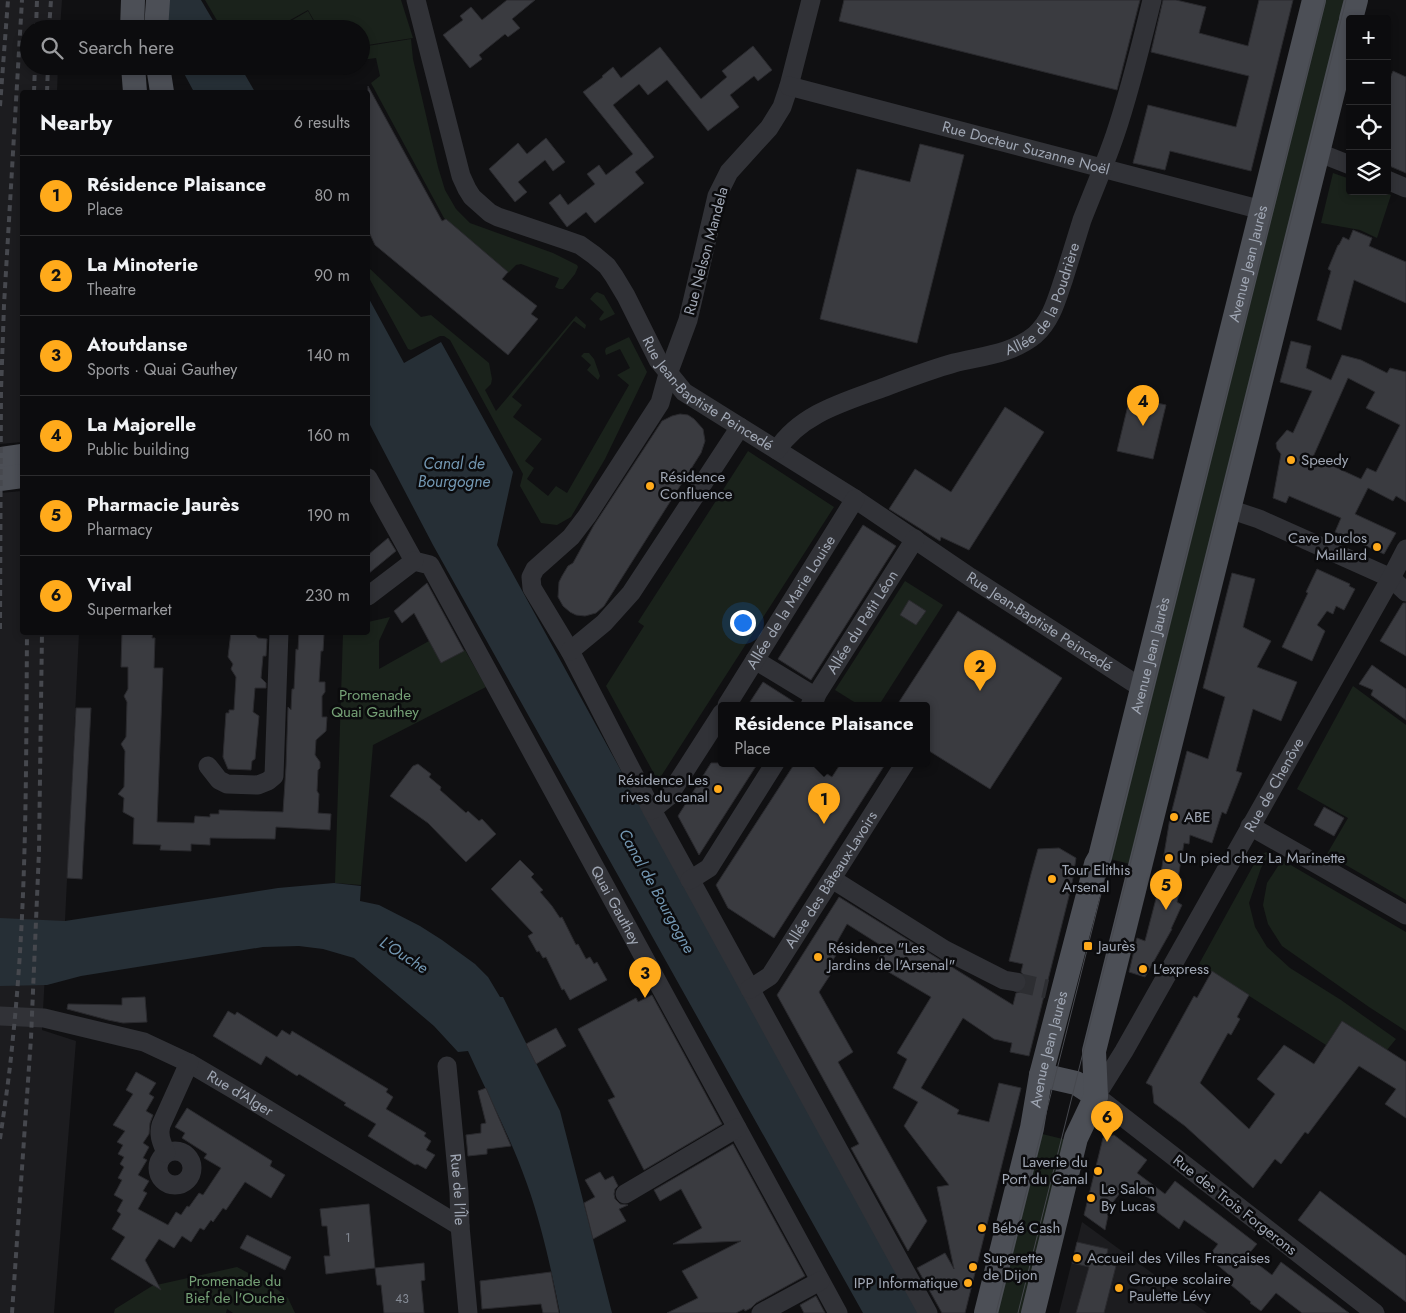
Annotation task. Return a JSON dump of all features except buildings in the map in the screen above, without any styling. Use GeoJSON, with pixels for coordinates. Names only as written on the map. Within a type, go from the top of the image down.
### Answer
{"type":"FeatureCollection","features":[{"type":"Feature","properties":{"kind":"main road"},"geometry":{"type":"LineString","coordinates":[[132,20],[133,0]]}},
{"type":"Feature","properties":{"kind":"main road"},"geometry":{"type":"LineString","coordinates":[[157,20],[158,0]]}},
{"type":"Feature","properties":{"kind":"main road","name":"Avenue Jean Jaurès"},"geometry":{"type":"LineString","coordinates":[[986,1313],[1032,1128],[1054,991],[1096,864],[1100,857],[1314,0]]}},
{"type":"Feature","properties":{"kind":"main road"},"geometry":{"type":"LineString","coordinates":[[1352,15],[1356,0]]}},
{"type":"Feature","properties":{"kind":"main road"},"geometry":{"type":"LineString","coordinates":[[1033,1313],[1076,1138],[1096,1096],[1094,1051],[1346,40]]}},
{"type":"Feature","properties":{"kind":"main road"},"geometry":{"type":"LineString","coordinates":[[134,75],[135,90]]}},
{"type":"Feature","properties":{"kind":"main road"},"geometry":{"type":"LineString","coordinates":[[159,75],[162,90]]}},
{"type":"Feature","properties":{"kind":"main road"},"geometry":{"type":"LineString","coordinates":[[0,459],[20,456]]}},
{"type":"Feature","properties":{"kind":"main road"},"geometry":{"type":"LineString","coordinates":[[0,479],[20,476]]}},
{"type":"Feature","properties":{"kind":"main road"},"geometry":{"type":"LineString","coordinates":[[1042,1075],[1076,1083],[1096,1096]]}},
{"type":"Feature","properties":{"kind":"street","name":"Rue Jean-Baptiste Peincedé"},"geometry":{"type":"LineString","coordinates":[[416,0],[457,161],[467,189],[478,203],[498,217],[563,238],[580,246],[607,266],[626,296],[658,360],[684,392],[855,499],[970,577],[1134,683],[1142,686]]}},
{"type":"Feature","properties":{"kind":"street","name":"Rue Nelson Mandela"},"geometry":{"type":"LineString","coordinates":[[811,0],[782,107],[776,119],[729,172],[720,190],[715,204],[688,320],[668,374],[660,403],[571,538],[535,569],[532,577],[532,588],[570,651],[652,810],[928,1313]]}},
{"type":"Feature","properties":{"kind":"street","name":"Allée de la Poudrière"},"geometry":{"type":"LineString","coordinates":[[777,450],[792,431],[827,408],[953,363],[1010,350],[1036,334],[1047,321],[1055,306],[1082,221],[1116,134],[1138,58],[1152,0]]}},
{"type":"Feature","properties":{"kind":"street","name":"Rue Docteur Suzanne Noël"},"geometry":{"type":"LineString","coordinates":[[789,86],[1262,210]]}},
{"type":"Feature","properties":{"kind":"street"},"geometry":{"type":"LineString","coordinates":[[1318,152],[1346,163]]}},
{"type":"Feature","properties":{"kind":"street"},"geometry":{"type":"LineString","coordinates":[[1391,182],[1406,188]]}},
{"type":"Feature","properties":{"kind":"street"},"geometry":{"type":"LineString","coordinates":[[570,651],[604,623],[631,593],[740,428]]}},
{"type":"Feature","properties":{"kind":"street","name":"Quai Gauthey"},"geometry":{"type":"LineString","coordinates":[[370,488],[414,560],[430,565],[838,1313]]}},
{"type":"Feature","properties":{"kind":"street","name":"Allée de la Marie Louise"},"geometry":{"type":"LineString","coordinates":[[729,702],[855,499]]}},
{"type":"Feature","properties":{"kind":"street"},"geometry":{"type":"LineString","coordinates":[[1229,509],[1259,519],[1391,578],[1406,592]]}},
{"type":"Feature","properties":{"kind":"street","name":"Allée du Petit Léon"},"geometry":{"type":"LineString","coordinates":[[813,701],[915,539]]}},
{"type":"Feature","properties":{"kind":"street","name":"Rue de Chenôve"},"geometry":{"type":"LineString","coordinates":[[1096,1096],[1129,1042],[1406,549]]}},
{"type":"Feature","properties":{"kind":"street"},"geometry":{"type":"LineString","coordinates":[[370,594],[414,560]]}},
{"type":"Feature","properties":{"kind":"street"},"geometry":{"type":"LineString","coordinates":[[208,766],[219,780],[227,784],[258,785],[274,776],[279,635]]}},
{"type":"Feature","properties":{"kind":"street"},"geometry":{"type":"LineString","coordinates":[[755,660],[813,701]]}},
{"type":"Feature","properties":{"kind":"street"},"geometry":{"type":"LineString","coordinates":[[652,810],[668,798],[718,719]]}},
{"type":"Feature","properties":{"kind":"street"},"geometry":{"type":"LineString","coordinates":[[690,880],[709,868],[772,767]]}},
{"type":"Feature","properties":{"kind":"street","name":"Allée des Bâteaux-Lavoirs"},"geometry":{"type":"LineString","coordinates":[[750,989],[770,976],[902,767]]}},
{"type":"Feature","properties":{"kind":"street"},"geometry":{"type":"LineString","coordinates":[[1250,826],[1406,914]]}},
{"type":"Feature","properties":{"kind":"street"},"geometry":{"type":"LineString","coordinates":[[832,879],[945,950],[1004,980],[1016,982]]}},
{"type":"Feature","properties":{"kind":"street","name":"Rue d'Alger"},"geometry":{"type":"LineString","coordinates":[[0,1016],[44,1018],[144,1042],[189,1063],[240,1092],[460,1226]]}},
{"type":"Feature","properties":{"kind":"street"},"geometry":{"type":"LineString","coordinates":[[166,1153],[159,1132],[189,1063]]}},
{"type":"Feature","properties":{"kind":"street","name":"Rue de l'Île"},"geometry":{"type":"LineString","coordinates":[[447,1066],[468,1313]]}},
{"type":"Feature","properties":{"kind":"street","name":"Rue des Trois Forgerons"},"geometry":{"type":"LineString","coordinates":[[1096,1096],[1375,1313]]}},
{"type":"Feature","properties":{"kind":"street"},"geometry":{"type":"LineString","coordinates":[[625,1194],[737,1128]]}},
{"type":"Feature","properties":{"kind":"street"},"geometry":{"type":"LineString","coordinates":[[761,1313],[820,1281]]}},
{"type":"Feature","properties":{"kind":"shaded area"},"geometry":{"type":"Polygon","coordinates":[[[0,0],[62,0],[61,20],[20,20],[20,75],[58,75],[57,90],[20,90],[20,442],[0,444],[0,0]]]}},
{"type":"Feature","properties":{"kind":"shaded area"},"geometry":{"type":"Polygon","coordinates":[[[20,491],[20,635],[79,635],[65,921],[46,926],[42,1030],[76,1041],[54,1313],[0,1313],[0,493],[20,491]]]}},
{"type":"Feature","properties":{"kind":"shaded area","name":"Groupe scolaire Paulette Lévy"},"geometry":{"type":"Polygon","coordinates":[[[1082,1222],[1207,1313],[1059,1313],[1082,1222]]]}},
{"type":"Feature","properties":{"kind":"green space"},"geometry":{"type":"Polygon","coordinates":[[[205,0],[401,0],[413,38],[370,45],[370,20],[314,20],[308,10],[290,20],[217,20],[205,0]]]}},
{"type":"Feature","properties":{"kind":"green space"},"geometry":{"type":"Polygon","coordinates":[[[1321,0],[1350,0],[1134,865],[1106,858],[1321,0]]]}},
{"type":"Feature","properties":{"kind":"green space"},"geometry":{"type":"Polygon","coordinates":[[[308,11],[313,20],[292,20],[308,11]]]}},
{"type":"Feature","properties":{"kind":"green space"},"geometry":{"type":"Polygon","coordinates":[[[411,39],[413,59],[438,167],[445,190],[456,209],[470,223],[553,253],[577,265],[575,274],[563,289],[555,287],[559,278],[521,264],[516,265],[508,273],[444,218],[371,83],[380,76],[376,58],[370,59],[370,46],[411,39]]]}},
{"type":"Feature","properties":{"kind":"green space"},"geometry":{"type":"Polygon","coordinates":[[[1333,173],[1346,178],[1346,195],[1391,195],[1377,238],[1360,230],[1321,223],[1333,173]]]}},
{"type":"Feature","properties":{"kind":"green space"},"geometry":{"type":"Polygon","coordinates":[[[370,269],[421,317],[431,315],[489,363],[492,379],[491,384],[485,390],[496,411],[576,316],[586,325],[585,329],[574,321],[512,397],[522,405],[513,417],[542,439],[525,461],[534,468],[527,479],[548,496],[556,486],[567,493],[629,385],[617,375],[630,368],[620,349],[606,355],[606,348],[629,337],[647,372],[605,459],[571,517],[557,525],[541,523],[520,486],[523,474],[450,340],[440,336],[411,350],[408,349],[370,280],[370,269]]]}},
{"type":"Feature","properties":{"kind":"green space"},"geometry":{"type":"Polygon","coordinates":[[[597,292],[604,295],[615,314],[601,321],[599,319],[604,312],[590,299],[597,292]]]}},
{"type":"Feature","properties":{"kind":"green space"},"geometry":{"type":"Polygon","coordinates":[[[584,353],[589,353],[594,359],[600,376],[598,380],[587,370],[591,365],[581,356],[584,353]]]}},
{"type":"Feature","properties":{"kind":"green space"},"geometry":{"type":"Polygon","coordinates":[[[748,451],[834,507],[658,781],[606,686],[644,626],[638,622],[748,451]]]}},
{"type":"Feature","properties":{"kind":"green space"},"geometry":{"type":"Polygon","coordinates":[[[905,581],[943,605],[881,702],[854,702],[835,690],[905,581]]]}},
{"type":"Feature","properties":{"kind":"green space","name":"Promenade Quai Gauthey"},"geometry":{"type":"Polygon","coordinates":[[[390,617],[379,641],[379,669],[429,641],[441,663],[465,650],[486,687],[373,745],[361,885],[335,883],[343,635],[370,635],[370,622],[390,617]]]}},
{"type":"Feature","properties":{"kind":"green space"},"geometry":{"type":"Polygon","coordinates":[[[1353,686],[1406,725],[1406,900],[1327,854],[1348,818],[1297,789],[1353,686]]]}},
{"type":"Feature","properties":{"kind":"green space"},"geometry":{"type":"Polygon","coordinates":[[[1272,850],[1261,868],[1249,903],[1255,927],[1267,947],[1290,968],[1341,1000],[1396,1039],[1387,1050],[1342,1021],[1326,1045],[1199,964],[1259,855],[1272,850]]]}},
{"type":"Feature","properties":{"kind":"green space"},"geometry":{"type":"Polygon","coordinates":[[[1282,860],[1406,932],[1406,1031],[1282,946],[1268,924],[1263,905],[1267,883],[1282,860]]]}},
{"type":"Feature","properties":{"kind":"green space"},"geometry":{"type":"Polygon","coordinates":[[[1038,1133],[1067,1140],[1023,1313],[993,1313],[1038,1133]]]}},
{"type":"Feature","properties":{"kind":"green space","name":"Promenade du Bief de l'Ouche"},"geometry":{"type":"Polygon","coordinates":[[[237,1267],[273,1286],[288,1298],[295,1313],[233,1313],[227,1309],[226,1313],[114,1313],[115,1309],[152,1286],[237,1267]]]}},
{"type":"Feature","properties":{"kind":"water"},"geometry":{"type":"Polygon","coordinates":[[[148,0],[201,0],[213,20],[157,20],[148,0]]]}},
{"type":"Feature","properties":{"kind":"water"},"geometry":{"type":"Polygon","coordinates":[[[185,75],[245,75],[254,90],[193,90],[185,75]]]}},
{"type":"Feature","properties":{"kind":"water","name":"Canal de Bourgogne"},"geometry":{"type":"Polygon","coordinates":[[[370,301],[404,363],[441,342],[513,472],[497,545],[919,1313],[863,1313],[433,545],[370,425],[370,301]]]}},
{"type":"Feature","properties":{"kind":"water","name":"L'Ouche"},"geometry":{"type":"Polygon","coordinates":[[[334,883],[361,886],[360,901],[379,905],[420,926],[442,940],[475,964],[488,977],[500,997],[503,997],[560,1111],[612,1313],[560,1313],[542,1232],[527,1184],[507,1133],[468,1051],[458,1052],[434,1026],[354,958],[323,949],[299,946],[263,947],[81,976],[47,985],[0,986],[0,918],[65,921],[278,888],[334,883]]]}},
{"type":"Feature","properties":{"kind":"tunnel"},"geometry":{"type":"LineString","coordinates":[[1016,982],[1047,989]]}},
{"type":"Feature","properties":{"kind":"tram line"},"geometry":{"type":"LineString","coordinates":[[996,1313],[1325,0]]}},
{"type":"Feature","properties":{"kind":"tram line"},"geometry":{"type":"LineString","coordinates":[[1018,1313],[1346,0]]}},
{"type":"Feature","properties":{"kind":"railway"},"geometry":{"type":"LineString","coordinates":[[0,106],[8,0]]}},
{"type":"Feature","properties":{"kind":"railway"},"geometry":{"type":"LineString","coordinates":[[21,20],[22,0]]}},
{"type":"Feature","properties":{"kind":"railway"},"geometry":{"type":"LineString","coordinates":[[36,20],[37,0]]}},
{"type":"Feature","properties":{"kind":"railway"},"geometry":{"type":"LineString","coordinates":[[50,20],[51,0]]}},
{"type":"Feature","properties":{"kind":"railway"},"geometry":{"type":"LineString","coordinates":[[0,629],[1,391],[4,305],[20,34]]}},
{"type":"Feature","properties":{"kind":"railway"},"geometry":{"type":"LineString","coordinates":[[34,90],[35,75]]}},
{"type":"Feature","properties":{"kind":"railway"},"geometry":{"type":"LineString","coordinates":[[47,90],[48,75]]}},
{"type":"Feature","properties":{"kind":"railway"},"geometry":{"type":"LineString","coordinates":[[0,1139],[12,1050],[21,936],[25,835],[27,635]]}},
{"type":"Feature","properties":{"kind":"railway"},"geometry":{"type":"LineString","coordinates":[[12,1313],[31,1038],[39,851],[42,635]]}},
{"type":"Feature","properties":{"kind":"place","name":"La Majorelle"},"geometry":{"type":"Point","coordinates":[1143,426]}},
{"type":"Feature","properties":{"kind":"place","name":"Speedy"},"geometry":{"type":"Point","coordinates":[1291,460]}},
{"type":"Feature","properties":{"kind":"place","name":"Résidence Confluence"},"geometry":{"type":"Point","coordinates":[650,486]}},
{"type":"Feature","properties":{"kind":"place","name":"Cave Duclos Maillard"},"geometry":{"type":"Point","coordinates":[1377,547]}},
{"type":"Feature","properties":{"kind":"place","name":"La Minoterie"},"geometry":{"type":"Point","coordinates":[980,691]}},
{"type":"Feature","properties":{"kind":"place","name":"Résidence Les rives du canal"},"geometry":{"type":"Point","coordinates":[718,789]}},
{"type":"Feature","properties":{"kind":"place","name":"ABE"},"geometry":{"type":"Point","coordinates":[1174,817]}},
{"type":"Feature","properties":{"kind":"place","name":"Résidence Plaisance"},"geometry":{"type":"Point","coordinates":[824,824]}},
{"type":"Feature","properties":{"kind":"place","name":"Un pied chez La Marinette"},"geometry":{"type":"Point","coordinates":[1169,858]}},
{"type":"Feature","properties":{"kind":"place","name":"Tour Elithis Arsenal"},"geometry":{"type":"Point","coordinates":[1052,879]}},
{"type":"Feature","properties":{"kind":"place","name":"Pharmacie Jaurès"},"geometry":{"type":"Point","coordinates":[1166,910]}},
{"type":"Feature","properties":{"kind":"place","name":"Jaurès"},"geometry":{"type":"Point","coordinates":[1088,946]}},
{"type":"Feature","properties":{"kind":"place","name":"Résidence \"Les Jardins de l'Arsenal\""},"geometry":{"type":"Point","coordinates":[818,957]}},
{"type":"Feature","properties":{"kind":"place","name":"L'express"},"geometry":{"type":"Point","coordinates":[1143,969]}},
{"type":"Feature","properties":{"kind":"place","name":"Atoutdanse"},"geometry":{"type":"Point","coordinates":[645,998]}},
{"type":"Feature","properties":{"kind":"place","name":"Vival"},"geometry":{"type":"Point","coordinates":[1107,1142]}},
{"type":"Feature","properties":{"kind":"place","name":"Laverie du Port du Canal"},"geometry":{"type":"Point","coordinates":[1098,1171]}},
{"type":"Feature","properties":{"kind":"place","name":"Le Salon By Lucas"},"geometry":{"type":"Point","coordinates":[1091,1198]}},
{"type":"Feature","properties":{"kind":"place","name":"Bébé Cash"},"geometry":{"type":"Point","coordinates":[982,1228]}},
{"type":"Feature","properties":{"kind":"place","name":"Accueil des Villes Françaises"},"geometry":{"type":"Point","coordinates":[1077,1258]}},
{"type":"Feature","properties":{"kind":"place","name":"Superette de Dijon"},"geometry":{"type":"Point","coordinates":[973,1267]}},
{"type":"Feature","properties":{"kind":"place","name":"IPP Informatique"},"geometry":{"type":"Point","coordinates":[968,1283]}},
{"type":"Feature","properties":{"kind":"place","name":"Groupe scolaire Paulette Lévy"},"geometry":{"type":"Point","coordinates":[1119,1288]}}]}
